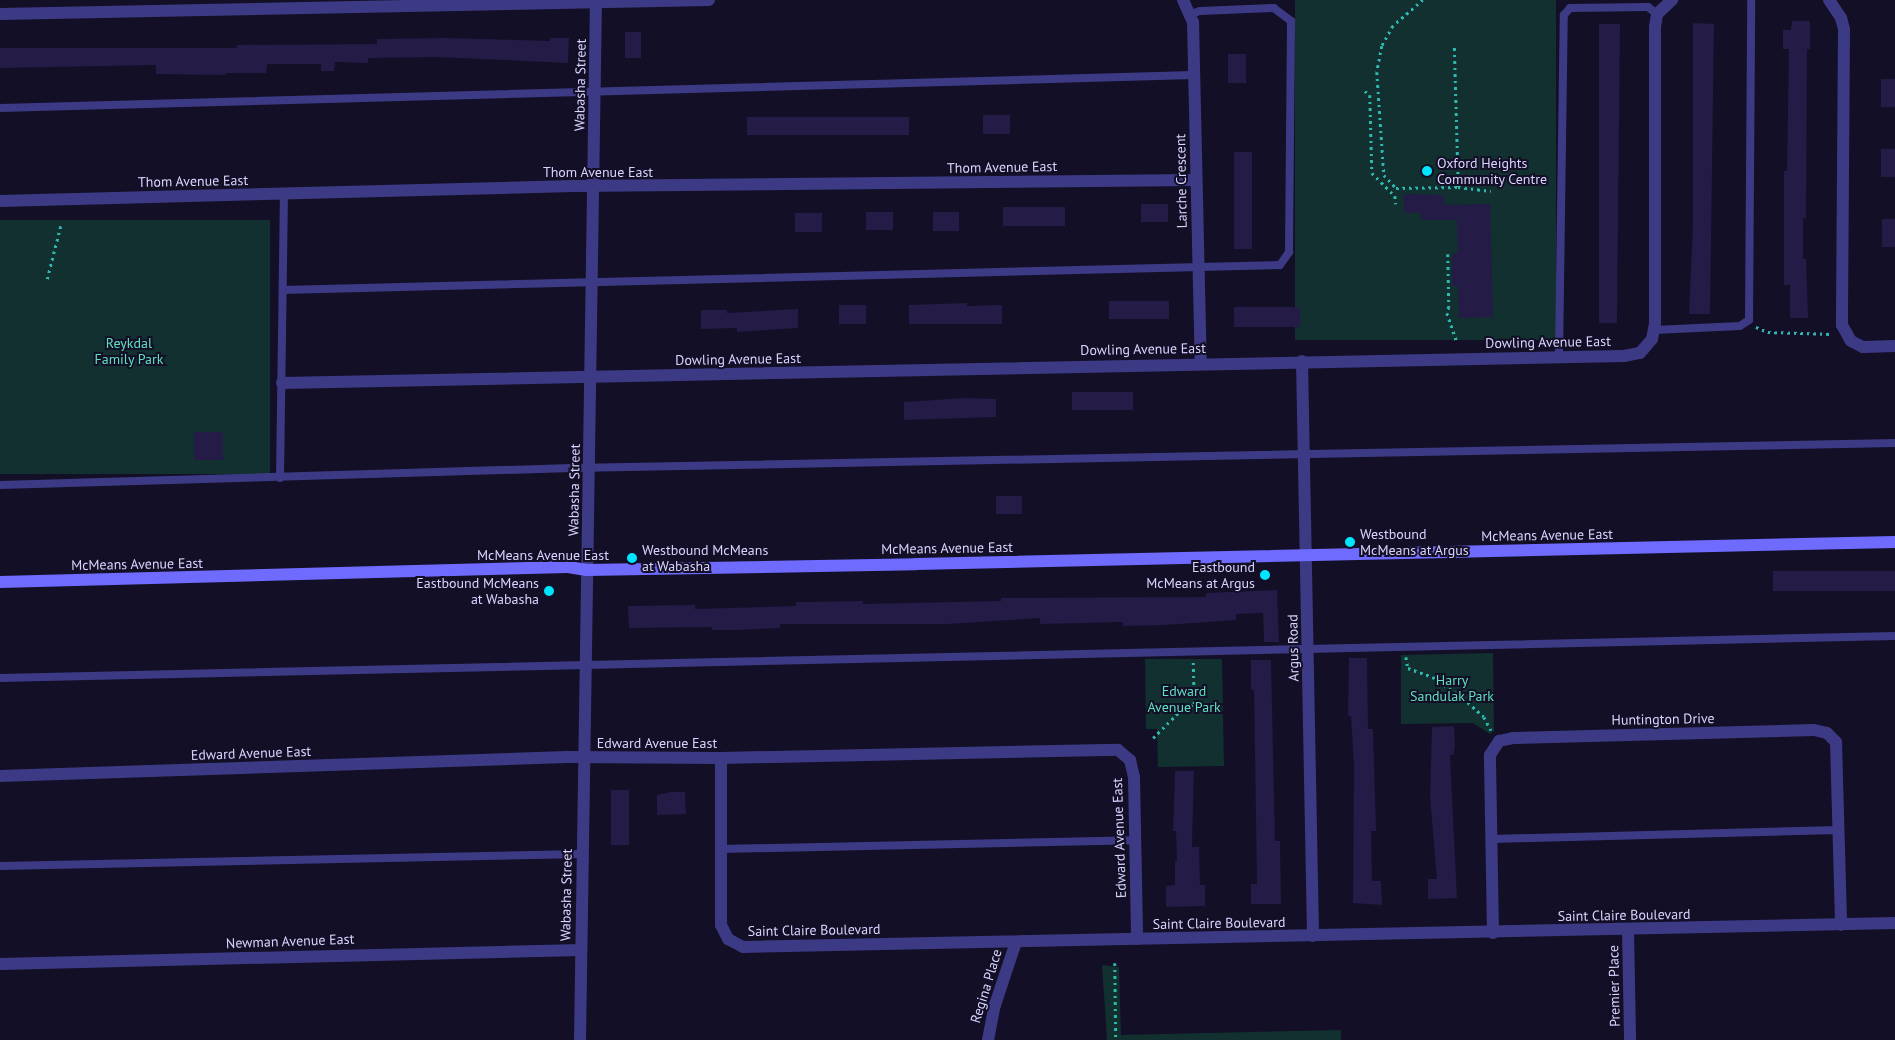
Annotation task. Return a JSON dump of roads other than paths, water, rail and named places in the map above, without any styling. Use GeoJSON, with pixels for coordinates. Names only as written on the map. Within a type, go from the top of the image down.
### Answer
{"type":"FeatureCollection","features":[{"type":"Feature","properties":{"kind":"street"},"geometry":{"type":"LineString","coordinates":[[0,14],[709,0]]}},
{"type":"Feature","properties":{"kind":"street","name":"Larche Crescent"},"geometry":{"type":"LineString","coordinates":[[1183,0],[1191,14],[1201,363]]}},
{"type":"Feature","properties":{"kind":"street"},"geometry":{"type":"LineString","coordinates":[[1657,14],[1672,0]]}},
{"type":"Feature","properties":{"kind":"street"},"geometry":{"type":"LineString","coordinates":[[1829,0],[1841,18],[1844,29],[1844,334],[1850,342],[1863,347],[1895,346]]}},
{"type":"Feature","properties":{"kind":"street","name":"Wabasha Street"},"geometry":{"type":"LineString","coordinates":[[580,1040],[584,664],[590,469],[596,1]]}},
{"type":"Feature","properties":{"kind":"street","name":"Dowling Avenue East"},"geometry":{"type":"LineString","coordinates":[[282,383],[1559,357],[1640,353],[1652,339],[1654,330],[1657,14]]}},
{"type":"Feature","properties":{"kind":"street","name":"Thom Avenue East"},"geometry":{"type":"LineString","coordinates":[[0,201],[594,187],[1196,180]]}},
{"type":"Feature","properties":{"kind":"street","name":"Argus Road"},"geometry":{"type":"LineString","coordinates":[[1302,361],[1313,936]]}},
{"type":"Feature","properties":{"kind":"street","name":"McMeans Avenue East"},"geometry":{"type":"LineString","coordinates":[[0,582],[568,568],[587,570],[1306,556],[1895,542]]}},
{"type":"Feature","properties":{"kind":"street","name":"Huntington Drive"},"geometry":{"type":"LineString","coordinates":[[1492,839],[1490,755],[1499,742],[1513,738],[1814,730],[1827,733],[1836,742],[1838,756],[1841,925]]}},
{"type":"Feature","properties":{"kind":"street","name":"Edward Avenue East"},"geometry":{"type":"LineString","coordinates":[[0,776],[584,758],[721,758],[1118,750],[1130,760],[1134,777],[1137,939]]}},
{"type":"Feature","properties":{"kind":"street","name":"Saint Claire Boulevard"},"geometry":{"type":"LineString","coordinates":[[721,758],[721,925],[728,939],[743,947],[1628,931],[1895,923]]}},
{"type":"Feature","properties":{"kind":"street"},"geometry":{"type":"LineString","coordinates":[[1492,839],[1493,933]]}},
{"type":"Feature","properties":{"kind":"street","name":"Premier Place"},"geometry":{"type":"LineString","coordinates":[[1628,931],[1630,1040]]}},
{"type":"Feature","properties":{"kind":"street","name":"Regina Place"},"geometry":{"type":"LineString","coordinates":[[988,1040],[995,1004],[1016,942]]}},
{"type":"Feature","properties":{"kind":"street","name":"Newman Avenue East"},"geometry":{"type":"LineString","coordinates":[[0,964],[581,950]]}},
{"type":"Feature","properties":{"kind":"lane"},"geometry":{"type":"LineString","coordinates":[[1654,330],[1740,326],[1749,320],[1750,0]]}},
{"type":"Feature","properties":{"kind":"lane"},"geometry":{"type":"LineString","coordinates":[[283,290],[1280,265],[1289,252],[1291,21],[1274,8],[1200,11],[1191,14]]}},
{"type":"Feature","properties":{"kind":"lane"},"geometry":{"type":"LineString","coordinates":[[1559,357],[1564,15],[1570,8],[1648,8],[1657,14]]}},
{"type":"Feature","properties":{"kind":"lane"},"geometry":{"type":"LineString","coordinates":[[0,108],[1194,76]]}},
{"type":"Feature","properties":{"kind":"lane"},"geometry":{"type":"LineString","coordinates":[[280,478],[284,194]]}},
{"type":"Feature","properties":{"kind":"lane"},"geometry":{"type":"LineString","coordinates":[[0,485],[590,469],[1895,443]]}},
{"type":"Feature","properties":{"kind":"lane"},"geometry":{"type":"LineString","coordinates":[[0,678],[1895,636]]}},
{"type":"Feature","properties":{"kind":"lane"},"geometry":{"type":"LineString","coordinates":[[1492,839],[1839,830]]}},
{"type":"Feature","properties":{"kind":"lane"},"geometry":{"type":"LineString","coordinates":[[721,849],[1135,840]]}},
{"type":"Feature","properties":{"kind":"lane"},"geometry":{"type":"LineString","coordinates":[[0,866],[582,854]]}},
{"type":"Feature","properties":{"kind":"place","name":"Oxford Heights Community Centre"},"geometry":{"type":"Point","coordinates":[1427,171]}},
{"type":"Feature","properties":{"kind":"place","name":"Westbound McMeans at Argus"},"geometry":{"type":"Point","coordinates":[1350,542]}},
{"type":"Feature","properties":{"kind":"place","name":"Westbound McMeans at Wabasha"},"geometry":{"type":"Point","coordinates":[632,558]}},
{"type":"Feature","properties":{"kind":"place","name":"Eastbound McMeans at Argus"},"geometry":{"type":"Point","coordinates":[1265,575]}},
{"type":"Feature","properties":{"kind":"place","name":"Eastbound McMeans at Wabasha"},"geometry":{"type":"Point","coordinates":[549,591]}},
{"type":"Feature","properties":{"kind":"park label","name":"Reykdal Family Park"},"geometry":{"type":"Point","coordinates":[129,352]}},
{"type":"Feature","properties":{"kind":"park label","name":"Harry Sandulak Park"},"geometry":{"type":"Point","coordinates":[1452,688]}},
{"type":"Feature","properties":{"kind":"park label","name":"Edward Avenue Park"},"geometry":{"type":"Point","coordinates":[1184,700]}}]}
